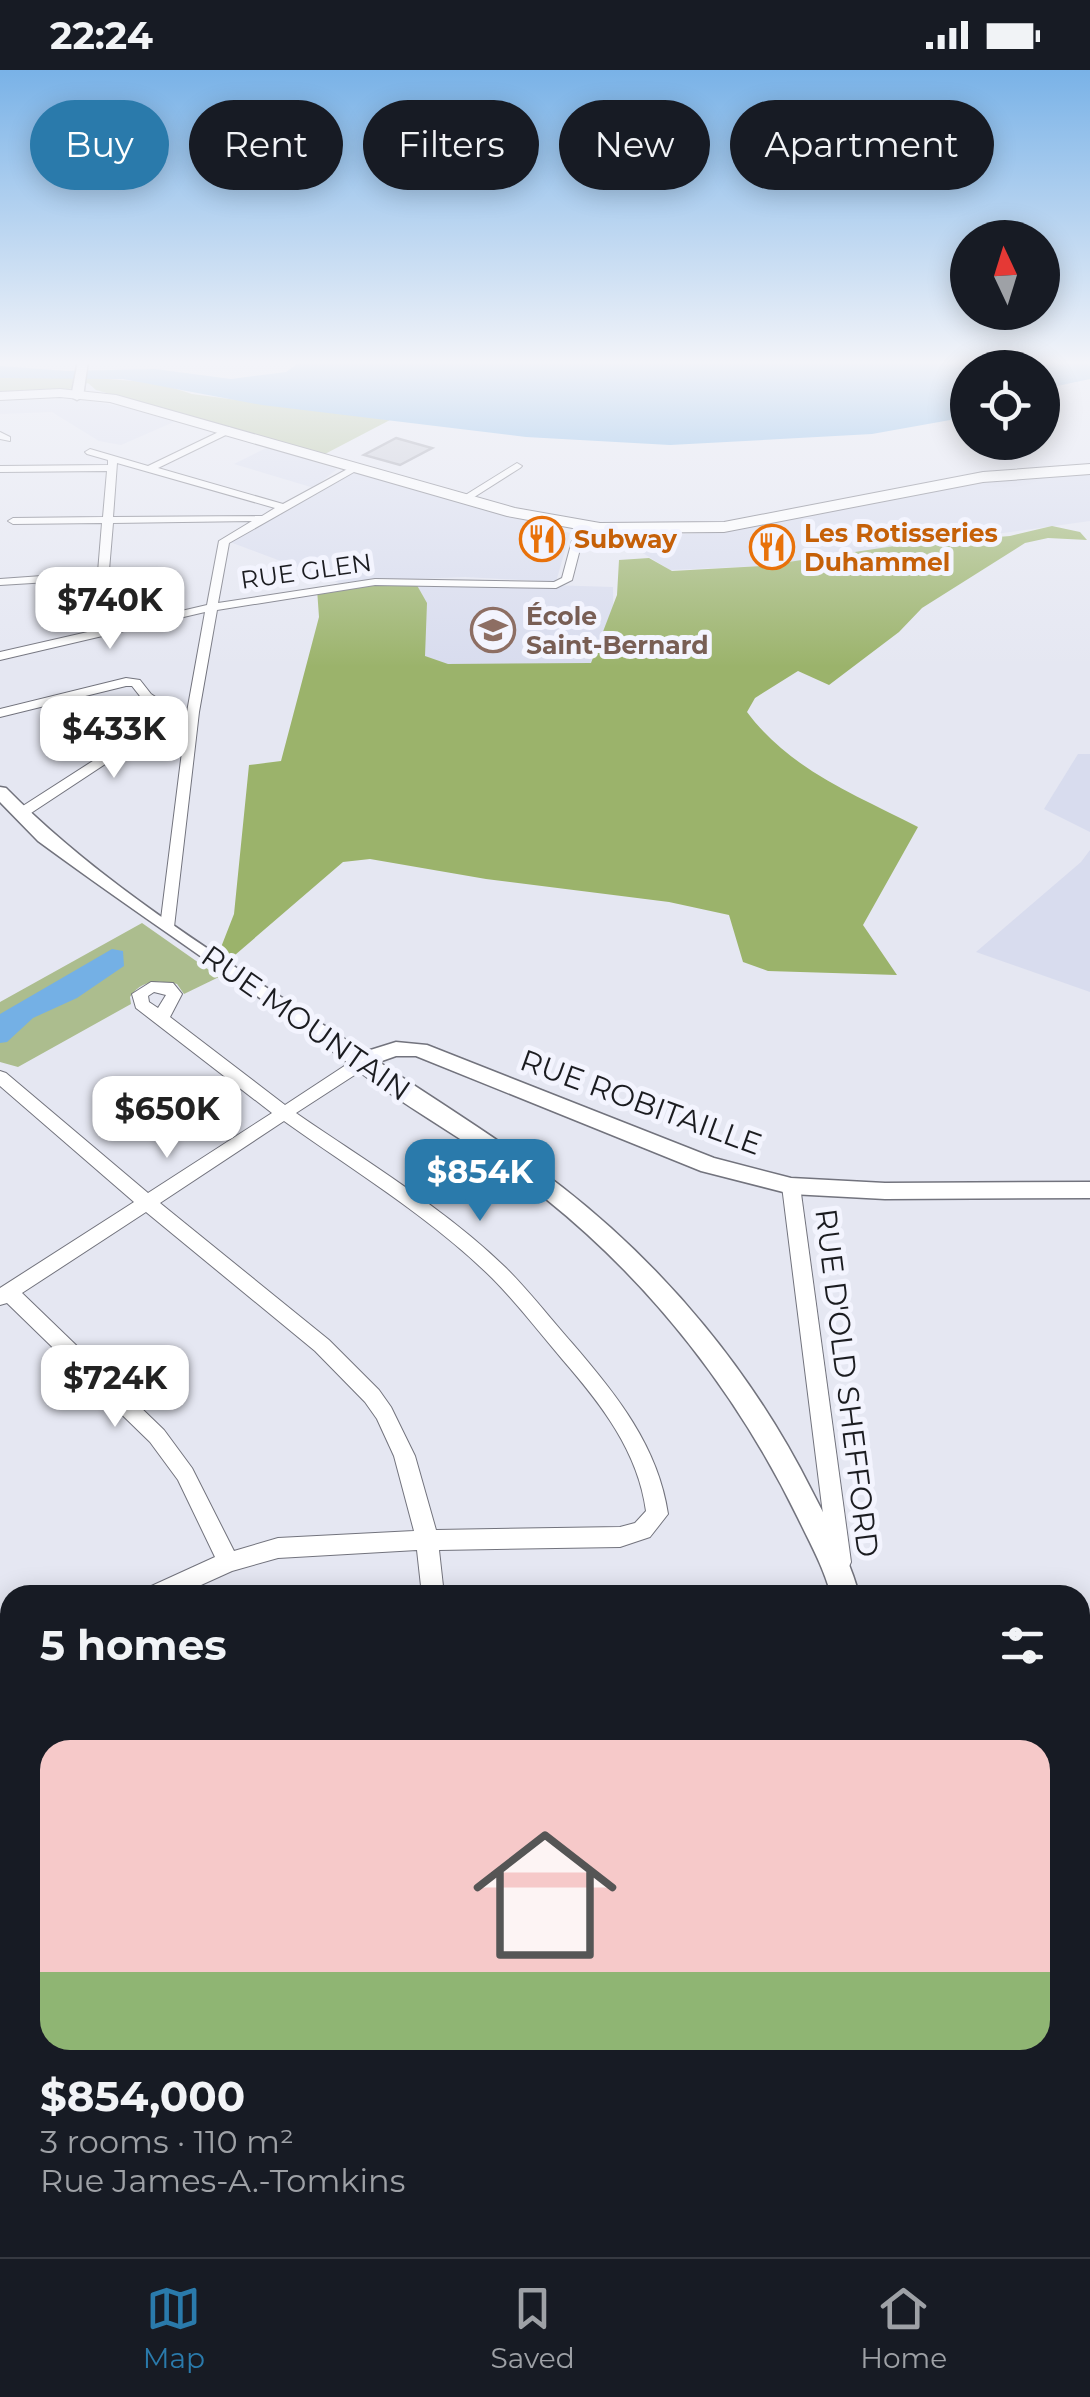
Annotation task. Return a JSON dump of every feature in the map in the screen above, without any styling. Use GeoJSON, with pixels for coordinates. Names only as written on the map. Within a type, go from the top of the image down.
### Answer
{"type":"FeatureCollection","features":[{"type":"Feature","properties":{"kind":"main road"},"geometry":{"type":"LineString","coordinates":[[339,463],[580,529],[650,535],[724,527],[983,477],[1090,467]]}},
{"type":"Feature","properties":{"kind":"street"},"geometry":{"type":"LineString","coordinates":[[149,469],[161,463]]}},
{"type":"Feature","properties":{"kind":"street"},"geometry":{"type":"LineString","coordinates":[[0,469],[113,464],[149,469],[285,508]]}},
{"type":"Feature","properties":{"kind":"street"},"geometry":{"type":"LineString","coordinates":[[98,634],[113,464]]}},
{"type":"Feature","properties":{"kind":"street"},"geometry":{"type":"LineString","coordinates":[[464,499],[517,466]]}},
{"type":"Feature","properties":{"kind":"street"},"geometry":{"type":"LineString","coordinates":[[168,928],[210,608],[224,541],[356,468]]}},
{"type":"Feature","properties":{"kind":"street"},"geometry":{"type":"LineString","coordinates":[[13,521],[266,518]]}},
{"type":"Feature","properties":{"kind":"street","name":"RUE GLEN"},"geometry":{"type":"LineString","coordinates":[[0,656],[210,608],[374,582],[438,580],[556,585],[567,580],[580,529]]}},
{"type":"Feature","properties":{"kind":"street"},"geometry":{"type":"LineString","coordinates":[[0,582],[103,575]]}},
{"type":"Feature","properties":{"kind":"street"},"geometry":{"type":"LineString","coordinates":[[0,713],[126,682],[136,683],[147,697],[175,714],[20,814]]}},
{"type":"Feature","properties":{"kind":"street","name":"RUE MOUNTAIN"},"geometry":{"type":"LineString","coordinates":[[0,792],[44,836],[168,928],[552,1191],[603,1232],[732,1374],[793,1476],[841,1585]]}},
{"type":"Feature","properties":{"kind":"street"},"geometry":{"type":"LineString","coordinates":[[161,1018],[284,1113],[446,1227],[500,1274],[606,1396],[636,1445],[652,1486],[657,1514],[642,1530],[620,1537],[428,1540],[278,1548],[228,1562],[178,1585]]}},
{"type":"Feature","properties":{"kind":"street","name":"RUE ROBITAILLE"},"geometry":{"type":"LineString","coordinates":[[361,1063],[387,1049],[403,1046],[420,1050],[709,1166],[791,1186],[885,1191],[1090,1190]]}},
{"type":"Feature","properties":{"kind":"street"},"geometry":{"type":"LineString","coordinates":[[228,1562],[185,1474],[158,1436],[4,1295],[361,1063]]}},
{"type":"Feature","properties":{"kind":"street"},"geometry":{"type":"LineString","coordinates":[[0,1077],[76,1146],[325,1348],[383,1411],[408,1464],[428,1540],[432,1585]]}},
{"type":"Feature","properties":{"kind":"street","name":"RUE D'OLD SHEFFORD"},"geometry":{"type":"LineString","coordinates":[[791,1186],[843,1585]]}},
{"type":"Feature","properties":{"kind":"shaded area"},"geometry":{"type":"Polygon","coordinates":[[[318,463],[337,469],[314,488],[234,464],[318,463]]]}},
{"type":"Feature","properties":{"kind":"shaded area"},"geometry":{"type":"Polygon","coordinates":[[[357,470],[570,533],[556,582],[465,577],[390,580],[613,587],[614,672],[372,673],[342,584],[227,541],[357,470]]]}},
{"type":"Feature","properties":{"kind":"shaded area"},"geometry":{"type":"Polygon","coordinates":[[[1090,472],[1090,521],[762,566],[670,570],[617,537],[711,533],[1006,477],[1090,472]]]}},
{"type":"Feature","properties":{"kind":"shaded area"},"geometry":{"type":"Polygon","coordinates":[[[1078,754],[1090,754],[1090,832],[1044,809],[1078,754]]]}},
{"type":"Feature","properties":{"kind":"shaded area"},"geometry":{"type":"Polygon","coordinates":[[[1090,850],[1090,992],[976,952],[1081,862],[1090,850]]]}},
{"type":"Feature","properties":{"kind":"green space"},"geometry":{"type":"Polygon","coordinates":[[[1052,526],[1080,532],[1087,540],[1048,538],[1025,543],[922,608],[899,632],[829,685],[798,671],[755,698],[747,712],[783,750],[804,765],[918,827],[863,925],[897,975],[768,971],[743,962],[729,915],[669,902],[486,879],[370,859],[343,862],[228,961],[218,955],[234,914],[249,765],[281,761],[319,617],[317,589],[414,580],[427,603],[425,656],[448,664],[591,663],[617,595],[619,560],[649,558],[672,571],[762,566],[901,545],[1010,536],[1052,526]]]}},
{"type":"Feature","properties":{"kind":"green space"},"geometry":{"type":"Polygon","coordinates":[[[142,923],[219,977],[184,994],[177,984],[145,984],[134,991],[131,1004],[18,1067],[0,1062],[0,1002],[142,923]]]}},
{"type":"Feature","properties":{"kind":"water"},"geometry":{"type":"Polygon","coordinates":[[[112,949],[123,951],[124,966],[77,998],[33,1018],[7,1042],[0,1043],[0,1014],[112,949]]]}},
{"type":"Feature","properties":{"kind":"place","name":"Subway"},"geometry":{"type":"Point","coordinates":[542,539]}},
{"type":"Feature","properties":{"kind":"place","name":"Les Rotisseries Duhammel"},"geometry":{"type":"Point","coordinates":[772,547]}},
{"type":"Feature","properties":{"kind":"place","name":"École Saint-Bernard"},"geometry":{"type":"Point","coordinates":[493,630]}}]}
